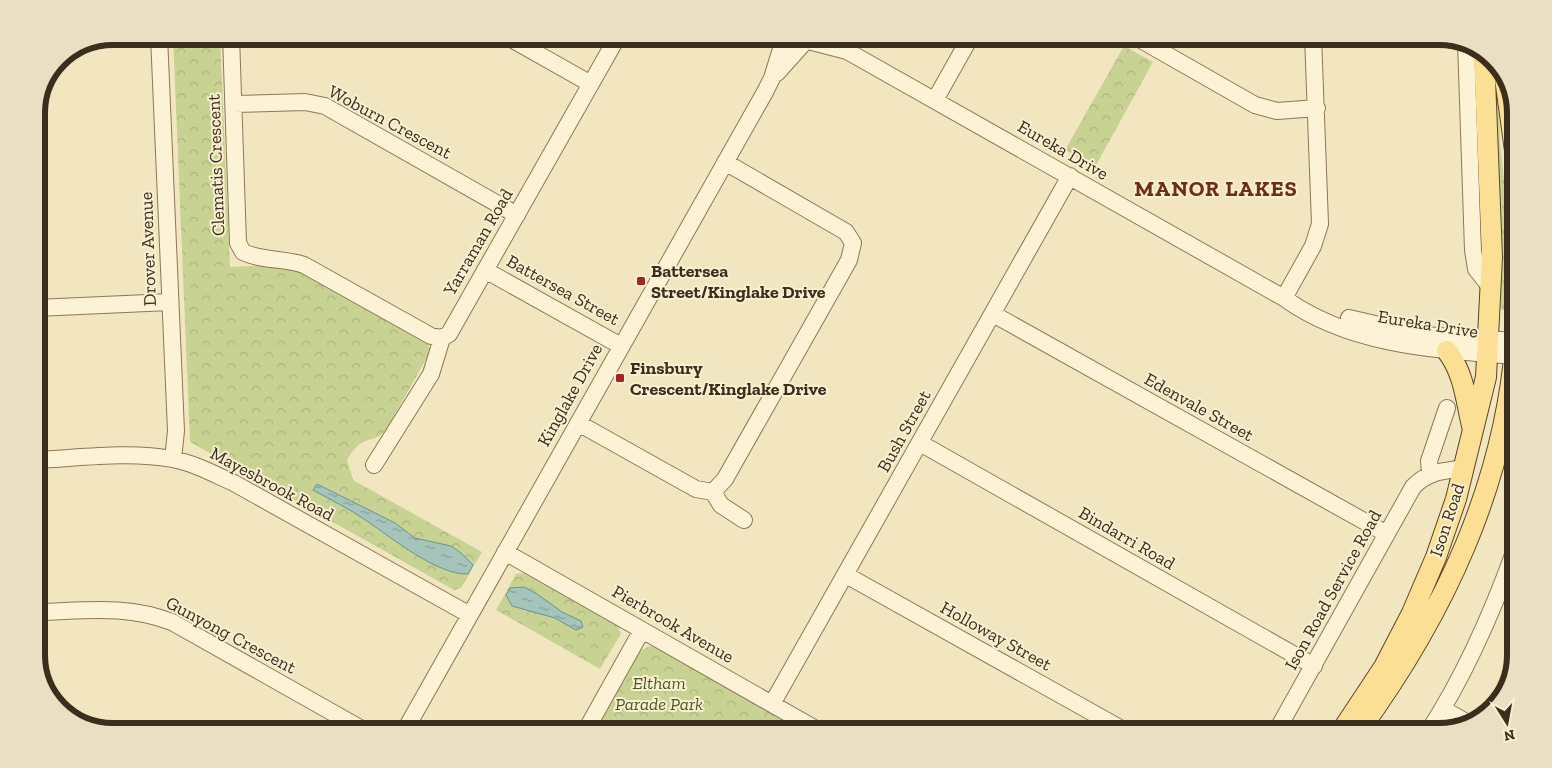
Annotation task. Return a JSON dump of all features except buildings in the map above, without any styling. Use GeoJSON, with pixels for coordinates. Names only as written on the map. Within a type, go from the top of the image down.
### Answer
{"type":"FeatureCollection","features":[{"type":"Feature","properties":{"kind":"main road","name":"Ison Road"},"geometry":{"type":"LineString","coordinates":[[1347,723],[1384,666],[1412,613],[1436,557],[1456,500],[1486,377],[1491,288],[1491,210],[1484,62]]}},
{"type":"Feature","properties":{"kind":"main road"},"geometry":{"type":"LineString","coordinates":[[1447,351],[1455,362],[1462,378],[1473,433]]}},
{"type":"Feature","properties":{"kind":"main road","name":"Ison Road"},"geometry":{"type":"LineString","coordinates":[[1364,723],[1412,654],[1459,563],[1507,422]]}},
{"type":"Feature","properties":{"kind":"street","name":"Drover Avenue"},"geometry":{"type":"LineString","coordinates":[[159,45],[176,431],[173,459]]}},
{"type":"Feature","properties":{"kind":"street","name":"Clematis Crescent"},"geometry":{"type":"LineString","coordinates":[[231,45],[238,242],[243,252],[256,256],[289,260],[304,265],[431,336],[442,338]]}},
{"type":"Feature","properties":{"kind":"street"},"geometry":{"type":"LineString","coordinates":[[522,45],[591,84]]}},
{"type":"Feature","properties":{"kind":"street","name":"Yarraman Road"},"geometry":{"type":"LineString","coordinates":[[374,465],[431,374],[442,338],[448,334],[613,45]]}},
{"type":"Feature","properties":{"kind":"street","name":"Kinglake Drive"},"geometry":{"type":"LineString","coordinates":[[409,723],[772,78],[782,45]]}},
{"type":"Feature","properties":{"kind":"street","name":"Kinglake Drive"},"geometry":{"type":"LineString","coordinates":[[772,78],[807,45]]}},
{"type":"Feature","properties":{"kind":"street","name":"Eureka Drive"},"geometry":{"type":"LineString","coordinates":[[825,45],[847,51],[1070,176],[1302,310],[1348,329],[1402,344],[1447,351],[1507,346]]}},
{"type":"Feature","properties":{"kind":"street","name":"Eureka Drive"},"geometry":{"type":"LineString","coordinates":[[841,45],[847,51]]}},
{"type":"Feature","properties":{"kind":"street"},"geometry":{"type":"LineString","coordinates":[[935,100],[966,45]]}},
{"type":"Feature","properties":{"kind":"street"},"geometry":{"type":"LineString","coordinates":[[1154,45],[1255,105],[1277,111],[1317,108]]}},
{"type":"Feature","properties":{"kind":"street"},"geometry":{"type":"LineString","coordinates":[[1284,298],[1314,246],[1318,232],[1320,211],[1314,45]]}},
{"type":"Feature","properties":{"kind":"street"},"geometry":{"type":"LineString","coordinates":[[1466,51],[1473,250],[1476,269],[1491,288]]}},
{"type":"Feature","properties":{"kind":"street","name":"Woburn Crescent"},"geometry":{"type":"LineString","coordinates":[[234,104],[305,102],[325,106],[517,215]]}},
{"type":"Feature","properties":{"kind":"street"},"geometry":{"type":"LineString","coordinates":[[713,492],[725,480],[849,260],[853,248],[852,239],[841,228],[725,162]]}},
{"type":"Feature","properties":{"kind":"street","name":"Bush Street"},"geometry":{"type":"LineString","coordinates":[[772,704],[1070,176]]}},
{"type":"Feature","properties":{"kind":"street","name":"Battersea Street"},"geometry":{"type":"LineString","coordinates":[[485,270],[621,346]]}},
{"type":"Feature","properties":{"kind":"street","name":"Eureka Drive"},"geometry":{"type":"LineString","coordinates":[[1284,298],[1395,330],[1488,347]]}},
{"type":"Feature","properties":{"kind":"street"},"geometry":{"type":"LineString","coordinates":[[45,308],[170,302]]}},
{"type":"Feature","properties":{"kind":"street","name":"Edenvale Street"},"geometry":{"type":"LineString","coordinates":[[992,314],[1387,534]]}},
{"type":"Feature","properties":{"kind":"street"},"geometry":{"type":"LineString","coordinates":[[1447,408],[1433,445],[1429,461],[1430,473],[1464,468]]}},
{"type":"Feature","properties":{"kind":"street"},"geometry":{"type":"LineString","coordinates":[[578,423],[696,490],[713,492],[726,510],[744,520]]}},
{"type":"Feature","properties":{"kind":"street","name":"Bindarri Road"},"geometry":{"type":"LineString","coordinates":[[920,443],[1314,666]]}},
{"type":"Feature","properties":{"kind":"street","name":"Mayesbrook Road"},"geometry":{"type":"LineString","coordinates":[[45,460],[144,456],[173,459],[208,471],[234,483],[470,615]]}},
{"type":"Feature","properties":{"kind":"street","name":"Ison Road Service Road"},"geometry":{"type":"LineString","coordinates":[[1281,723],[1413,487],[1430,473]]}},
{"type":"Feature","properties":{"kind":"street","name":"Pierbrook Avenue"},"geometry":{"type":"LineString","coordinates":[[505,552],[805,723]]}},
{"type":"Feature","properties":{"kind":"street","name":"Holloway Street"},"geometry":{"type":"LineString","coordinates":[[846,575],[1111,723]]}},
{"type":"Feature","properties":{"kind":"street"},"geometry":{"type":"LineString","coordinates":[[1434,723],[1484,631],[1507,583]]}},
{"type":"Feature","properties":{"kind":"street","name":"Gunyong Crescent"},"geometry":{"type":"LineString","coordinates":[[45,612],[115,610],[154,615],[172,622],[351,723]]}},
{"type":"Feature","properties":{"kind":"street"},"geometry":{"type":"LineString","coordinates":[[590,723],[642,630]]}},
{"type":"Feature","properties":{"kind":"street"},"geometry":{"type":"LineString","coordinates":[[1443,709],[1461,719]]}},
{"type":"Feature","properties":{"kind":"green space"},"geometry":{"type":"Polygon","coordinates":[[[173,45],[220,45],[230,267],[269,265],[296,270],[428,344],[430,352],[386,430],[376,438],[362,442],[347,460],[353,480],[482,552],[461,588],[454,590],[190,442],[173,45]]]}},
{"type":"Feature","properties":{"kind":"green space"},"geometry":{"type":"Polygon","coordinates":[[[1124,46],[1153,62],[1095,167],[1065,150],[1124,46]]]}},
{"type":"Feature","properties":{"kind":"green space"},"geometry":{"type":"Polygon","coordinates":[[[1491,69],[1498,80],[1500,142],[1507,208],[1506,310],[1498,309],[1491,69]]]}},
{"type":"Feature","properties":{"kind":"green space"},"geometry":{"type":"Polygon","coordinates":[[[524,573],[618,626],[621,634],[600,669],[496,610],[516,574],[524,573]]]}},
{"type":"Feature","properties":{"kind":"green space","name":"Eltham Parade Park"},"geometry":{"type":"Polygon","coordinates":[[[650,646],[655,647],[791,723],[597,723],[637,652],[650,646]]]}},
{"type":"Feature","properties":{"kind":"water"},"geometry":{"type":"Polygon","coordinates":[[[317,484],[395,523],[415,538],[451,546],[473,565],[468,574],[443,569],[415,554],[361,517],[313,490],[317,484]]]}},
{"type":"Feature","properties":{"kind":"water"},"geometry":{"type":"Polygon","coordinates":[[[524,587],[562,612],[581,621],[583,627],[576,630],[555,618],[512,606],[506,595],[510,588],[524,587]]]}},
{"type":"Feature","properties":{"kind":"place","name":"Battersea Street/Kinglake Drive"},"geometry":{"type":"Point","coordinates":[641,281]}},
{"type":"Feature","properties":{"kind":"place","name":"Finsbury Crescent/Kinglake Drive"},"geometry":{"type":"Point","coordinates":[620,378]}},
{"type":"Feature","properties":{"kind":"district","name":"MANOR LAKES"},"geometry":{"type":"Point","coordinates":[1216,188]}}]}
